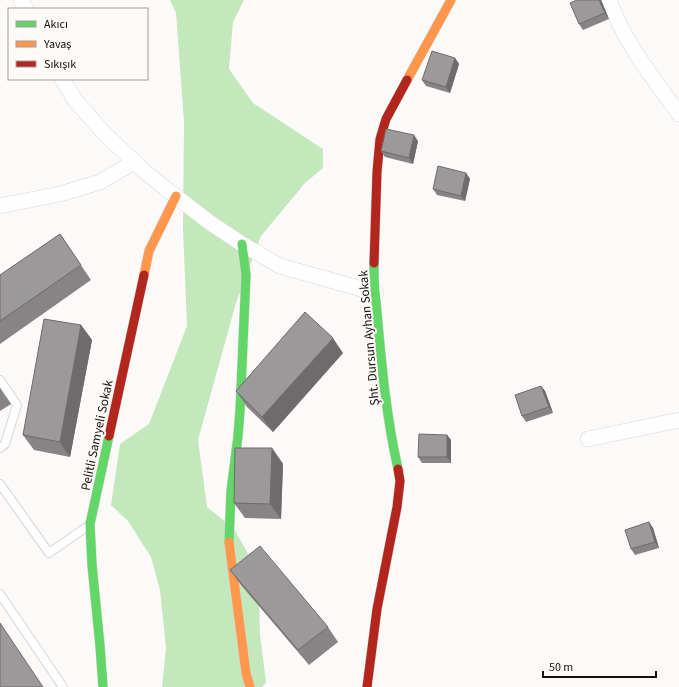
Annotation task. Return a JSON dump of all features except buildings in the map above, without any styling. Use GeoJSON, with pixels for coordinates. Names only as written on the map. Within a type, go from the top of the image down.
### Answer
{"type":"FeatureCollection","features":[{"type":"Feature","properties":{"kind":"street","name":"Şht. Dursun Ayhan Sokak"},"geometry":{"type":"LineString","coordinates":[[367,687],[377,609],[397,507],[400,481],[391,438],[384,389],[374,280],[377,172],[380,139],[386,119],[451,0]]}},
{"type":"Feature","properties":{"kind":"street"},"geometry":{"type":"LineString","coordinates":[[609,0],[634,51],[679,114]]}},
{"type":"Feature","properties":{"kind":"street"},"geometry":{"type":"LineString","coordinates":[[63,80],[75,100],[103,132],[149,175],[209,222],[242,244],[280,266],[376,293]]}},
{"type":"Feature","properties":{"kind":"street"},"geometry":{"type":"LineString","coordinates":[[0,206],[60,194],[100,182],[134,162]]}},
{"type":"Feature","properties":{"kind":"street","name":"Pelitli Samyeli Sokak"},"geometry":{"type":"LineString","coordinates":[[103,687],[90,546],[90,524],[149,251],[176,196]]}},
{"type":"Feature","properties":{"kind":"street"},"geometry":{"type":"LineString","coordinates":[[242,244],[246,275],[241,394],[238,436],[231,491],[229,536],[246,673],[250,687]]}},
{"type":"Feature","properties":{"kind":"street"},"geometry":{"type":"LineString","coordinates":[[588,440],[679,420]]}},
{"type":"Feature","properties":{"kind":"lane"},"geometry":{"type":"LineString","coordinates":[[0,380],[17,405],[5,444],[0,448]]}},
{"type":"Feature","properties":{"kind":"lane"},"geometry":{"type":"LineString","coordinates":[[0,484],[49,553],[90,524]]}},
{"type":"Feature","properties":{"kind":"lane"},"geometry":{"type":"LineString","coordinates":[[0,594],[63,687]]}},
{"type":"Feature","properties":{"kind":"green space"},"geometry":{"type":"Polygon","coordinates":[[[170,0],[244,0],[233,22],[229,69],[253,103],[323,149],[323,168],[305,183],[261,236],[236,303],[198,440],[207,507],[234,529],[258,571],[260,634],[266,683],[262,687],[162,687],[166,648],[160,590],[151,557],[128,521],[111,505],[120,444],[149,424],[187,326],[183,228],[184,122],[176,13],[170,0]]]}},
{"type":"Feature","properties":{"kind":"traffic: fast"},"geometry":{"type":"LineString","coordinates":[[229,542],[231,491],[240,410],[246,275],[242,244]]}},
{"type":"Feature","properties":{"kind":"traffic: fast"},"geometry":{"type":"LineString","coordinates":[[374,263],[374,280],[383,375],[389,422],[398,469]]}},
{"type":"Feature","properties":{"kind":"traffic: fast"},"geometry":{"type":"LineString","coordinates":[[103,687],[92,565],[90,524],[109,436]]}},
{"type":"Feature","properties":{"kind":"traffic: slow"},"geometry":{"type":"LineString","coordinates":[[407,80],[451,0]]}},
{"type":"Feature","properties":{"kind":"traffic: slow"},"geometry":{"type":"LineString","coordinates":[[144,275],[149,251],[176,196]]}},
{"type":"Feature","properties":{"kind":"traffic: slow"},"geometry":{"type":"LineString","coordinates":[[229,542],[246,673],[250,687]]}},
{"type":"Feature","properties":{"kind":"traffic: jam"},"geometry":{"type":"LineString","coordinates":[[374,263],[377,172],[380,139],[386,119],[407,80]]}},
{"type":"Feature","properties":{"kind":"traffic: jam"},"geometry":{"type":"LineString","coordinates":[[109,436],[144,275]]}},
{"type":"Feature","properties":{"kind":"traffic: jam"},"geometry":{"type":"LineString","coordinates":[[367,687],[377,609],[397,507],[400,481],[398,469]]}}]}
